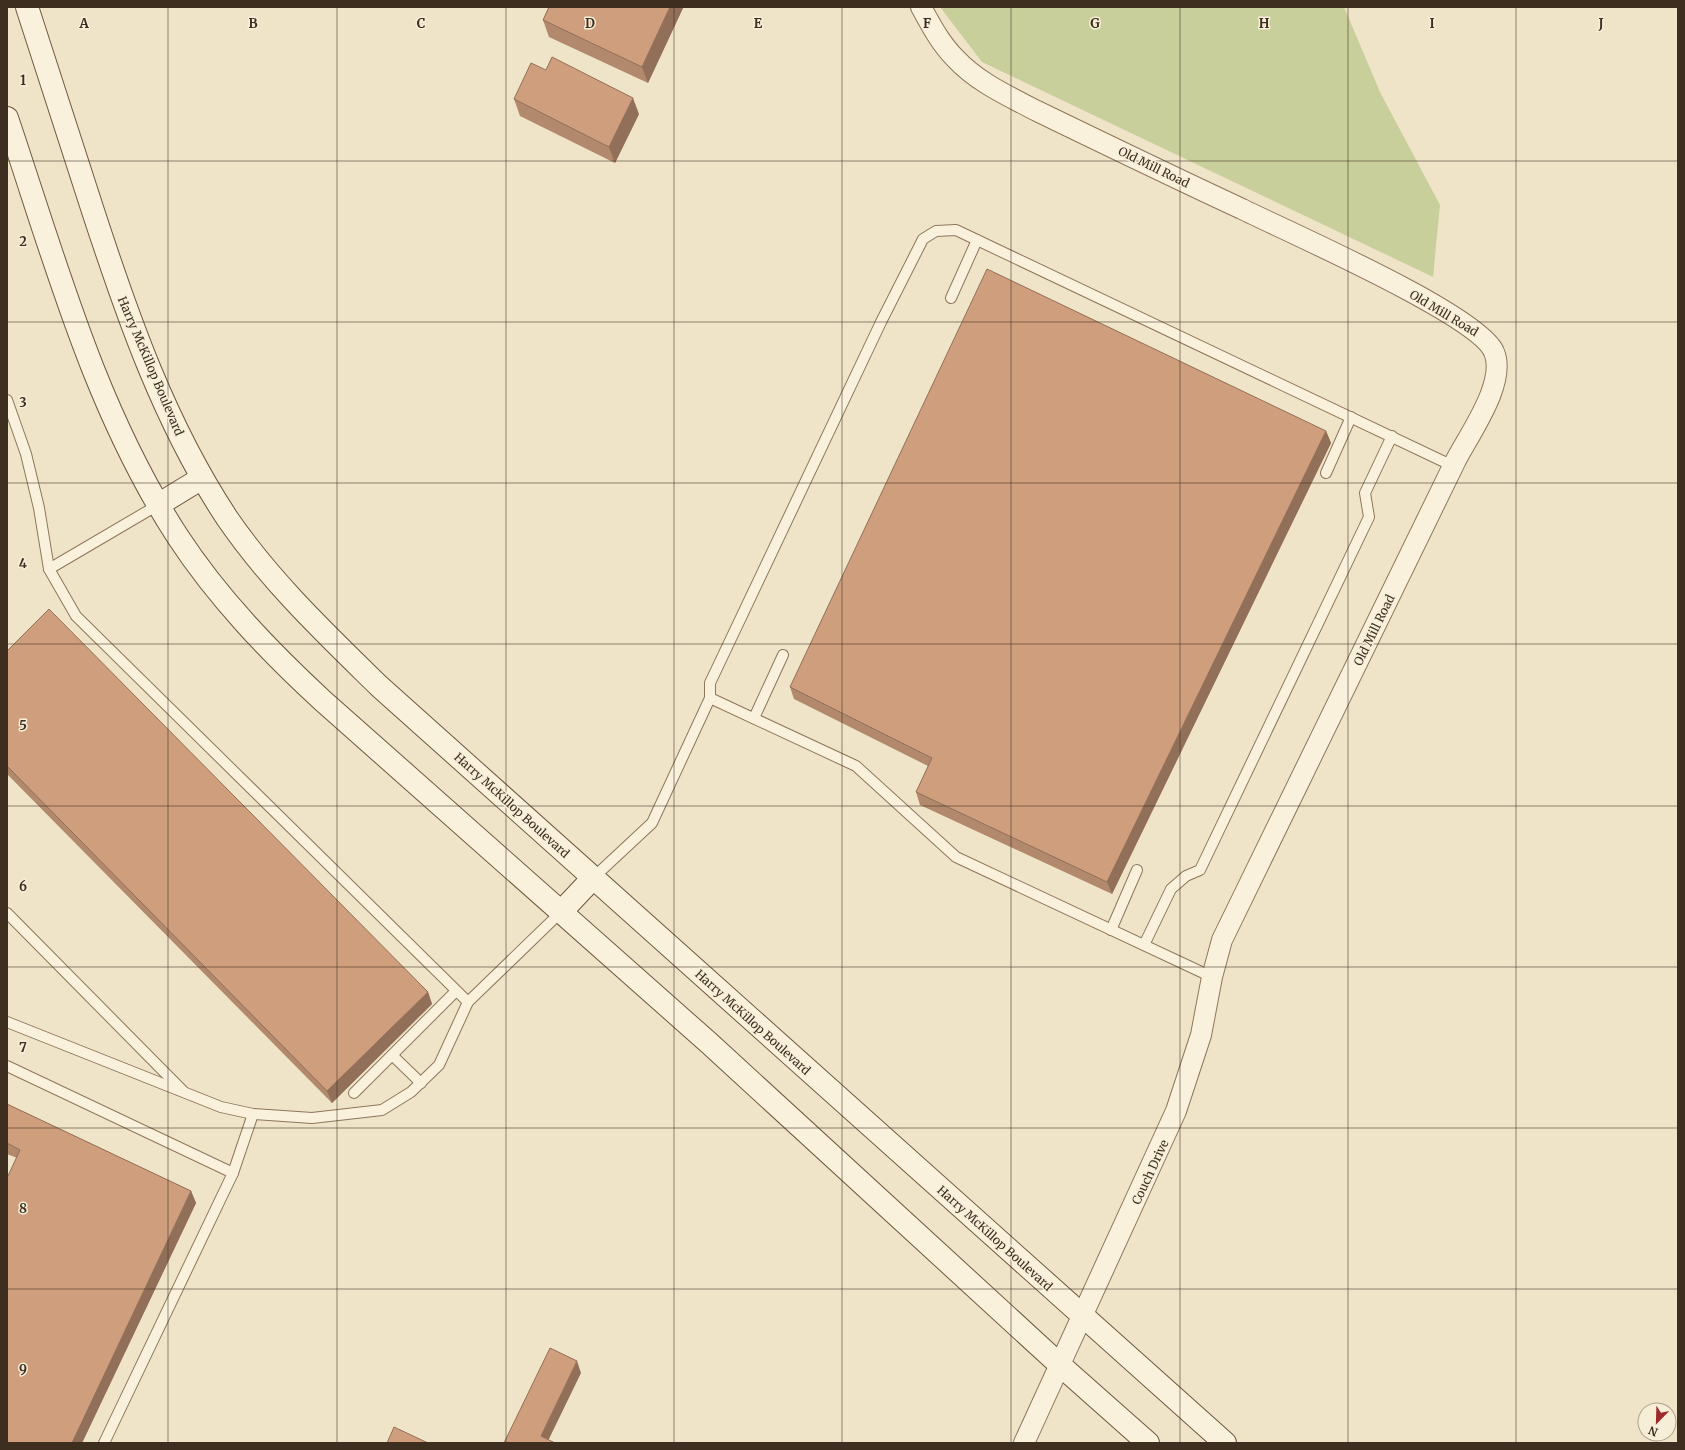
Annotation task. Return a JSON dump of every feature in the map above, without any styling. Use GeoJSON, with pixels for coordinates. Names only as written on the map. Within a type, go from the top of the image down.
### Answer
{"type":"FeatureCollection","features":[{"type":"Feature","properties":{"kind":"main road","name":"Harry McKillop Boulevard"},"geometry":{"type":"LineString","coordinates":[[27,7],[126,312],[160,396],[202,478],[228,519],[253,554],[283,590],[317,626],[379,686],[1225,1443]]}},
{"type":"Feature","properties":{"kind":"main road"},"geometry":{"type":"LineString","coordinates":[[7,118],[85,346],[132,456],[158,505],[182,543],[229,606],[288,669],[720,1053],[1060,1365],[1148,1443]]}},
{"type":"Feature","properties":{"kind":"main road"},"geometry":{"type":"LineString","coordinates":[[158,505],[202,478]]}},
{"type":"Feature","properties":{"kind":"main road"},"geometry":{"type":"LineString","coordinates":[[561,912],[593,878]]}},
{"type":"Feature","properties":{"kind":"street","name":"Old Mill Road"},"geometry":{"type":"LineString","coordinates":[[921,7],[934,30],[955,58],[979,79],[1037,111],[1384,278],[1443,310],[1483,337],[1494,351],[1497,368],[1496,381],[1490,396],[1453,466],[1246,890]]}},
{"type":"Feature","properties":{"kind":"street","name":"Couch Drive"},"geometry":{"type":"LineString","coordinates":[[1024,1443],[1176,1111],[1200,1036],[1212,977],[1222,940],[1246,890]]}},
{"type":"Feature","properties":{"kind":"lane"},"geometry":{"type":"LineString","coordinates":[[593,878],[652,823],[710,698],[710,683],[881,322],[923,240],[936,231],[956,230],[1453,466]]}},
{"type":"Feature","properties":{"kind":"lane"},"geometry":{"type":"LineString","coordinates":[[951,298],[977,240]]}},
{"type":"Feature","properties":{"kind":"lane"},"geometry":{"type":"LineString","coordinates":[[7,400],[9,417],[26,454],[39,508],[50,569],[76,616],[468,1002]]}},
{"type":"Feature","properties":{"kind":"lane"},"geometry":{"type":"LineString","coordinates":[[1326,473],[1351,418]]}},
{"type":"Feature","properties":{"kind":"lane"},"geometry":{"type":"LineString","coordinates":[[1144,945],[1171,889],[1186,876],[1200,870],[1369,517],[1365,493],[1392,436]]}},
{"type":"Feature","properties":{"kind":"lane"},"geometry":{"type":"LineString","coordinates":[[50,569],[158,505]]}},
{"type":"Feature","properties":{"kind":"lane"},"geometry":{"type":"LineString","coordinates":[[754,718],[782,655]]}},
{"type":"Feature","properties":{"kind":"lane"},"geometry":{"type":"LineString","coordinates":[[710,698],[856,766],[956,857],[1212,977]]}},
{"type":"Feature","properties":{"kind":"lane"},"geometry":{"type":"LineString","coordinates":[[1111,930],[1137,870]]}},
{"type":"Feature","properties":{"kind":"lane"},"geometry":{"type":"LineString","coordinates":[[7,1022],[221,1107],[253,1114],[312,1118],[382,1110],[411,1092],[439,1065],[468,1002],[561,912]]}},
{"type":"Feature","properties":{"kind":"lane"},"geometry":{"type":"LineString","coordinates":[[7,913],[185,1093]]}},
{"type":"Feature","properties":{"kind":"lane"},"geometry":{"type":"LineString","coordinates":[[354,1093],[456,991]]}},
{"type":"Feature","properties":{"kind":"lane"},"geometry":{"type":"LineString","coordinates":[[392,1055],[421,1083]]}},
{"type":"Feature","properties":{"kind":"lane"},"geometry":{"type":"LineString","coordinates":[[7,1066],[233,1173]]}},
{"type":"Feature","properties":{"kind":"lane"},"geometry":{"type":"LineString","coordinates":[[104,1443],[233,1173],[253,1114]]}},
{"type":"Feature","properties":{"kind":"green space"},"geometry":{"type":"Polygon","coordinates":[[[940,7],[1344,7],[1380,92],[1440,205],[1433,277],[982,62],[940,7]]]}},
{"type":"Feature","properties":{"kind":"building"},"geometry":{"type":"Polygon","coordinates":[[[549,7],[670,7],[642,67],[543,20],[549,7]]]}},
{"type":"Feature","properties":{"kind":"building"},"geometry":{"type":"Polygon","coordinates":[[[552,57],[633,98],[609,147],[514,99],[531,63],[546,70],[552,57]]]}},
{"type":"Feature","properties":{"kind":"building"},"geometry":{"type":"Polygon","coordinates":[[[987,269],[1326,431],[1107,882],[916,792],[932,758],[790,687],[987,269]]]}},
{"type":"Feature","properties":{"kind":"building"},"geometry":{"type":"Polygon","coordinates":[[[49,609],[428,992],[327,1091],[7,766],[7,651],[49,609]]]}},
{"type":"Feature","properties":{"kind":"building"},"geometry":{"type":"Polygon","coordinates":[[[7,1104],[191,1191],[72,1443],[7,1443],[7,1178],[20,1150],[7,1143],[7,1104]]]}},
{"type":"Feature","properties":{"kind":"building"},"geometry":{"type":"Polygon","coordinates":[[[550,1348],[577,1361],[541,1436],[555,1443],[504,1443],[550,1348]]]}},
{"type":"Feature","properties":{"kind":"building"},"geometry":{"type":"Polygon","coordinates":[[[394,1427],[428,1443],[387,1443],[394,1427]]]}}]}
